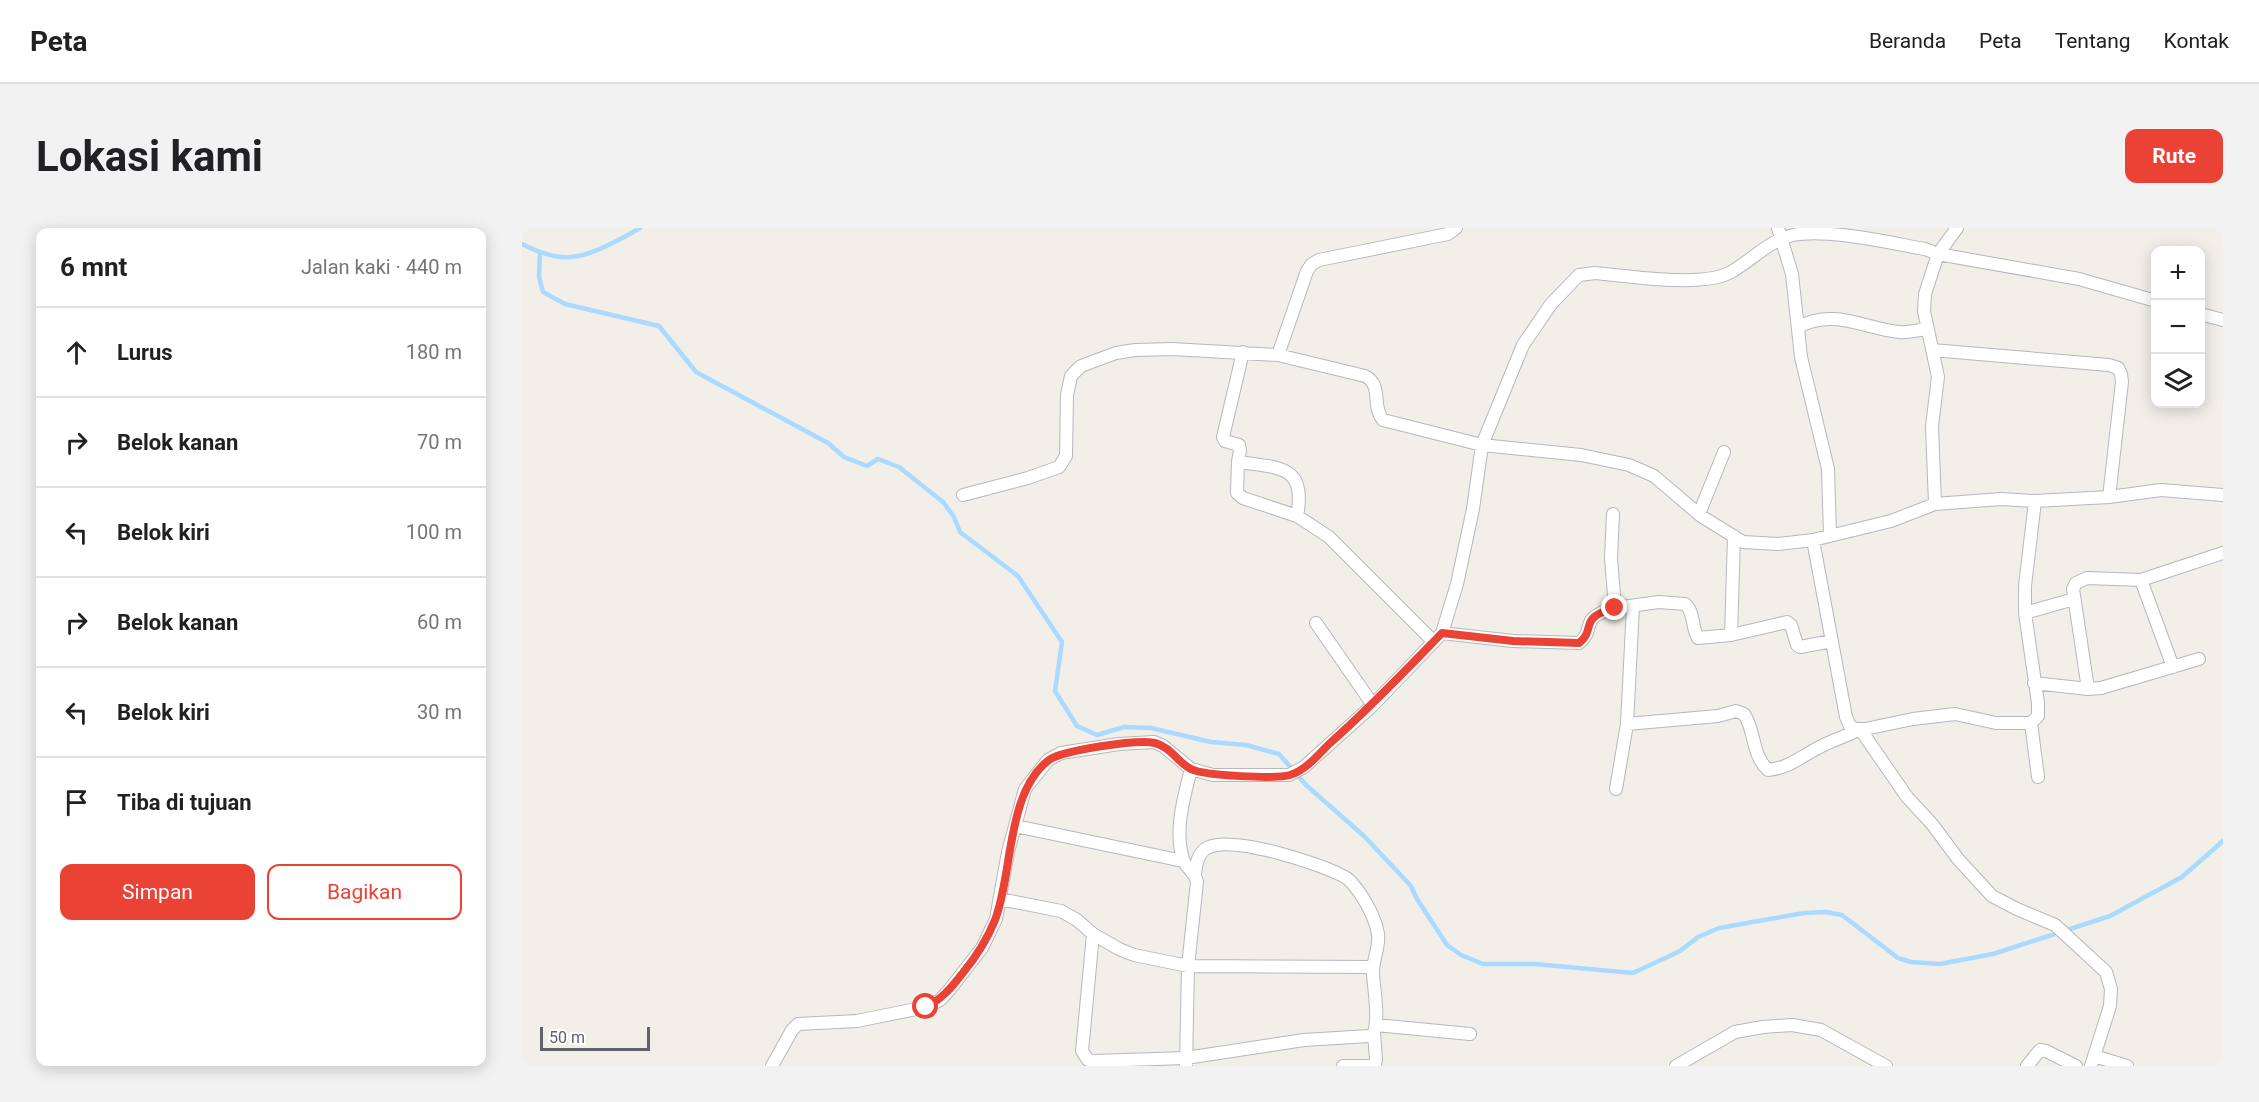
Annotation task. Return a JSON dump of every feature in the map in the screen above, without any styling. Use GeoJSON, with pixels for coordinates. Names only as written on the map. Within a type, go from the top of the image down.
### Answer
{"type":"FeatureCollection","features":[{"type":"Feature","properties":{"kind":"street"},"geometry":{"type":"LineString","coordinates":[[1278,355],[1307,271],[1312,264],[1319,260],[1448,234],[1456,228]]}},
{"type":"Feature","properties":{"kind":"street"},"geometry":{"type":"LineString","coordinates":[[1935,504],[1932,426],[1938,377],[1924,311],[1925,294],[1938,254],[1957,228]]}},
{"type":"Feature","properties":{"kind":"street"},"geometry":{"type":"LineString","coordinates":[[1780,233],[1792,274],[1801,357],[1830,481],[1830,536]]}},
{"type":"Feature","properties":{"kind":"street"},"geometry":{"type":"LineString","coordinates":[[772,1066],[792,1030],[798,1024],[857,1021],[926,1007],[940,1000],[982,948],[996,919],[1008,852],[1025,789],[1048,760],[1062,753],[1119,744],[1154,742],[1163,746],[1191,769],[1213,775],[1290,775],[1304,767],[1373,705],[1438,637],[1457,584],[1482,445],[1523,345],[1551,304],[1579,275],[1595,273],[1695,280],[1719,277],[1730,273],[1780,233],[1817,233],[1925,249],[1938,254],[2079,279],[2152,300]]}},
{"type":"Feature","properties":{"kind":"street"},"geometry":{"type":"LineString","coordinates":[[2205,315],[2223,320]]}},
{"type":"Feature","properties":{"kind":"street"},"geometry":{"type":"LineString","coordinates":[[1798,327],[1811,320],[1835,318],[1900,332],[1927,329]]}},
{"type":"Feature","properties":{"kind":"street"},"geometry":{"type":"LineString","coordinates":[[963,495],[1028,478],[1059,467],[1066,456],[1066,395],[1071,376],[1081,366],[1116,353],[1172,349],[1278,355],[1365,376],[1376,386],[1378,411],[1383,420],[1482,445],[1581,455],[1629,465],[1654,476],[1699,514],[1743,542],[1778,544],[1813,540],[1891,521],[1935,504],[2001,499],[2035,501],[2109,497],[2161,490],[2223,495]]}},
{"type":"Feature","properties":{"kind":"street"},"geometry":{"type":"LineString","coordinates":[[1932,350],[2109,365],[2118,368],[2122,381],[2109,497]]}},
{"type":"Feature","properties":{"kind":"street"},"geometry":{"type":"LineString","coordinates":[[1243,352],[1223,437],[1225,441],[1239,445],[1237,493],[1243,498],[1297,516],[1329,537],[1438,637],[1579,643],[1584,639],[1589,622],[1598,613],[1615,608],[1659,602],[1685,604],[1691,610],[1695,634],[1698,638],[1731,634],[1787,622],[1791,625],[1797,645],[1800,647],[1832,641]]}},
{"type":"Feature","properties":{"kind":"street"},"geometry":{"type":"LineString","coordinates":[[1699,514],[1724,452]]}},
{"type":"Feature","properties":{"kind":"street"},"geometry":{"type":"LineString","coordinates":[[1238,462],[1280,468],[1291,473],[1298,486],[1297,516]]}},
{"type":"Feature","properties":{"kind":"street"},"geometry":{"type":"LineString","coordinates":[[1627,724],[1718,716],[1736,711],[1744,714],[1749,721],[1756,753],[1768,770],[1782,769],[1817,748],[1860,729],[1955,714],[1996,723],[2031,723],[2038,716],[2038,703],[2025,612],[2025,586],[2035,501]]}},
{"type":"Feature","properties":{"kind":"street"},"geometry":{"type":"LineString","coordinates":[[1613,514],[1611,558],[1615,608]]}},
{"type":"Feature","properties":{"kind":"street"},"geometry":{"type":"LineString","coordinates":[[1731,634],[1734,536]]}},
{"type":"Feature","properties":{"kind":"street"},"geometry":{"type":"LineString","coordinates":[[1813,540],[1846,717],[1850,726],[1860,729],[1916,809],[1932,824],[1958,859],[1992,896],[2055,925],[2106,972],[2111,989],[2110,1006],[2093,1061],[2127,1066]]}},
{"type":"Feature","properties":{"kind":"street"},"geometry":{"type":"LineString","coordinates":[[2088,689],[2074,599],[2073,589],[2076,583],[2087,578],[2140,580],[2223,553]]}},
{"type":"Feature","properties":{"kind":"street"},"geometry":{"type":"LineString","coordinates":[[2140,580],[2173,667]]}},
{"type":"Feature","properties":{"kind":"street"},"geometry":{"type":"LineString","coordinates":[[2025,612],[2074,599]]}},
{"type":"Feature","properties":{"kind":"street"},"geometry":{"type":"LineString","coordinates":[[1617,789],[1627,724],[1633,606]]}},
{"type":"Feature","properties":{"kind":"street"},"geometry":{"type":"LineString","coordinates":[[1316,623],[1373,705]]}},
{"type":"Feature","properties":{"kind":"street"},"geometry":{"type":"LineString","coordinates":[[2034,683],[2088,689],[2101,688],[2199,659]]}},
{"type":"Feature","properties":{"kind":"street"},"geometry":{"type":"LineString","coordinates":[[2031,723],[2038,777]]}},
{"type":"Feature","properties":{"kind":"street"},"geometry":{"type":"LineString","coordinates":[[1186,1062],[1188,966],[1197,882],[1194,874],[1183,861],[1180,838],[1182,803],[1191,769]]}},
{"type":"Feature","properties":{"kind":"street"},"geometry":{"type":"LineString","coordinates":[[1016,826],[1183,861]]}},
{"type":"Feature","properties":{"kind":"street"},"geometry":{"type":"LineString","coordinates":[[1194,874],[1201,853],[1210,846],[1230,845],[1264,849],[1296,858],[1345,876],[1358,889],[1372,916],[1378,935],[1372,967],[1376,1060],[1375,1064],[1369,1066],[1343,1066]]}},
{"type":"Feature","properties":{"kind":"street"},"geometry":{"type":"LineString","coordinates":[[1000,899],[1061,911],[1119,949],[1134,955],[1188,966],[1372,967]]}},
{"type":"Feature","properties":{"kind":"street"},"geometry":{"type":"LineString","coordinates":[[1093,934],[1082,1051],[1088,1060],[1186,1062],[1304,1040],[1369,1036],[1375,1028]]}},
{"type":"Feature","properties":{"kind":"street"},"geometry":{"type":"LineString","coordinates":[[1676,1066],[1734,1032],[1792,1025],[1821,1030],[1886,1066]]}},
{"type":"Feature","properties":{"kind":"street"},"geometry":{"type":"LineString","coordinates":[[1375,1028],[1470,1034]]}},
{"type":"Feature","properties":{"kind":"street"},"geometry":{"type":"LineString","coordinates":[[2027,1066],[2040,1050],[2076,1066]]}},
{"type":"Feature","properties":{"kind":"waterway"},"geometry":{"type":"LineString","coordinates":[[522,244],[552,256],[579,256],[597,250],[640,228]]}},
{"type":"Feature","properties":{"kind":"waterway"},"geometry":{"type":"LineString","coordinates":[[540,253],[539,277],[543,292],[565,304],[659,326],[696,372],[828,443],[844,457],[867,466],[878,459],[899,467],[943,502],[954,517],[960,532],[1018,576],[1062,642],[1055,691],[1077,726],[1097,735],[1124,727],[1151,728],[1211,742],[1246,745],[1279,754],[1306,785],[1364,836],[1411,886],[1447,945],[1461,955],[1483,964],[1535,964],[1633,973],[1680,951],[1698,937],[1719,928],[1804,913],[1826,912],[1842,915],[1898,958],[1911,962],[1940,964],[1993,954],[2110,916],[2182,877],[2223,841]]}},
{"type":"Feature","properties":{"kind":"route"},"geometry":{"type":"LineString","coordinates":[[926,1007],[940,1000],[982,948],[996,919],[1008,852],[1025,789],[1048,760],[1062,753],[1119,744],[1154,742],[1163,746],[1191,769],[1213,775],[1290,775],[1304,767],[1373,705],[1442,633],[1513,641],[1574,644],[1584,639],[1589,622],[1593,617],[1598,613],[1615,608]]}}]}
